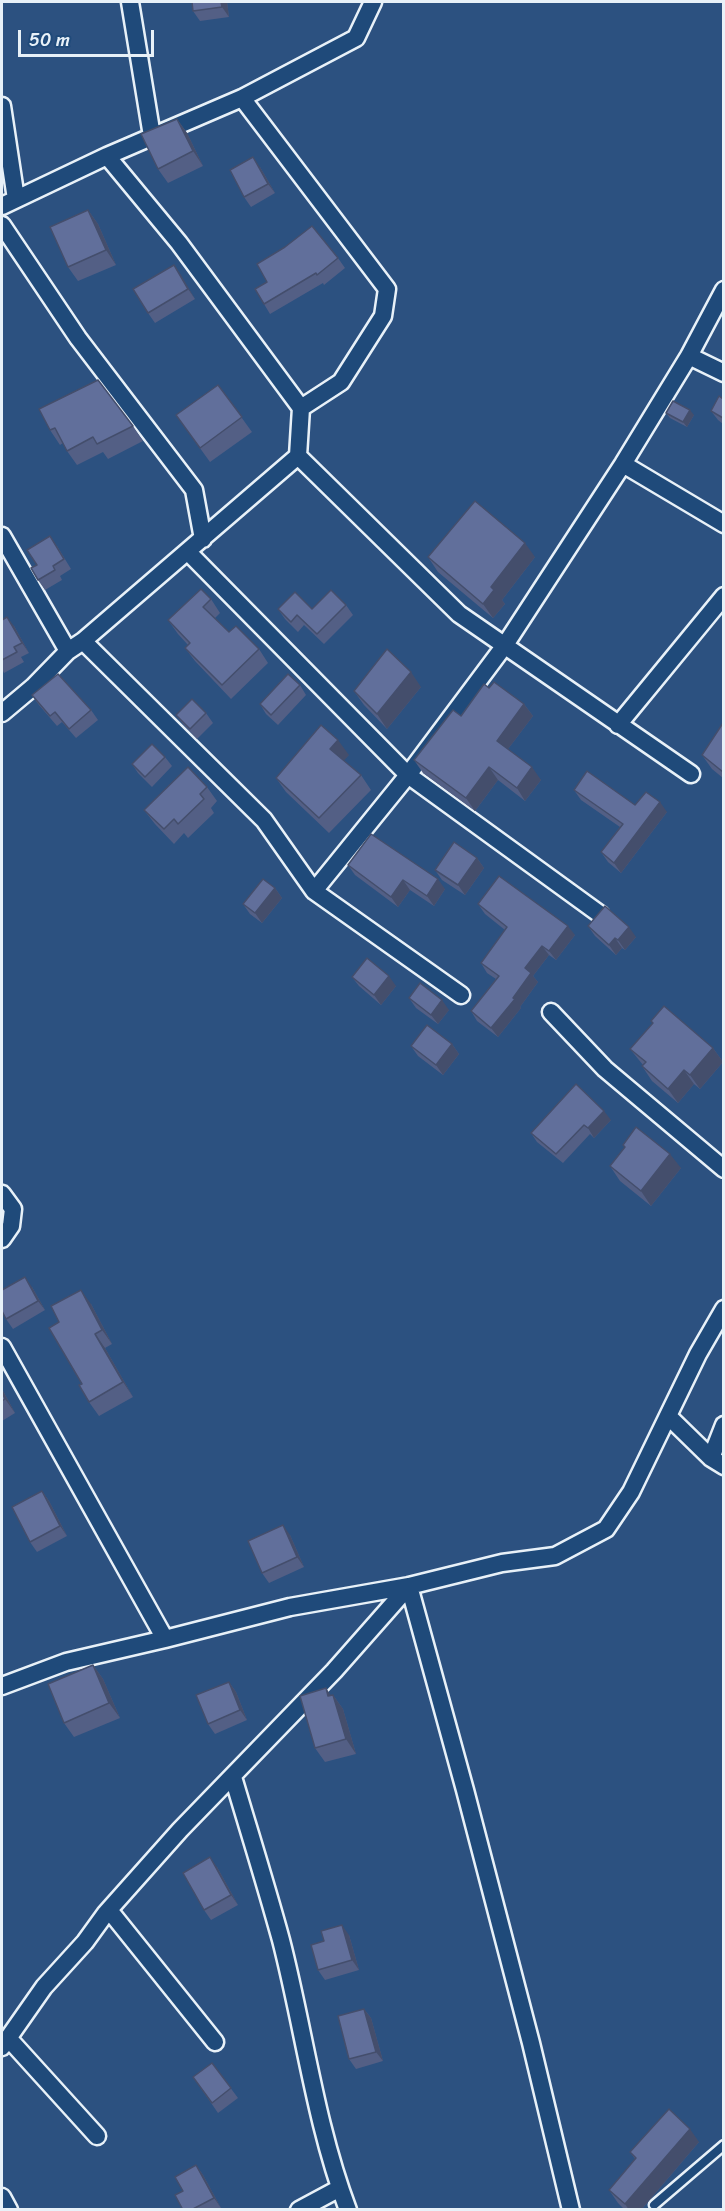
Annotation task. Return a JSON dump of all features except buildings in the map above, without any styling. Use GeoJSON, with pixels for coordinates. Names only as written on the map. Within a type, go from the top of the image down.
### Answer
{"type":"FeatureCollection","features":[{"type":"Feature","properties":{"kind":"street"},"geometry":{"type":"LineString","coordinates":[[130,2],[152,136]]}},
{"type":"Feature","properties":{"kind":"street"},"geometry":{"type":"LineString","coordinates":[[2,106],[9,202],[152,136],[242,98],[357,38],[374,2]]}},
{"type":"Feature","properties":{"kind":"street"},"geometry":{"type":"LineString","coordinates":[[242,98],[387,289],[383,316],[341,382],[301,408]]}},
{"type":"Feature","properties":{"kind":"street"},"geometry":{"type":"LineString","coordinates":[[2,713],[33,687],[68,651],[83,641],[188,552],[298,456],[301,408],[179,243],[108,156]]}},
{"type":"Feature","properties":{"kind":"street"},"geometry":{"type":"LineString","coordinates":[[2,225],[78,338],[194,490],[203,539]]}},
{"type":"Feature","properties":{"kind":"street"},"geometry":{"type":"LineString","coordinates":[[314,891],[408,775],[505,645],[623,464],[689,356],[723,290]]}},
{"type":"Feature","properties":{"kind":"street"},"geometry":{"type":"LineString","coordinates":[[689,356],[723,373]]}},
{"type":"Feature","properties":{"kind":"street"},"geometry":{"type":"LineString","coordinates":[[298,456],[459,614],[691,774]]}},
{"type":"Feature","properties":{"kind":"street"},"geometry":{"type":"LineString","coordinates":[[623,464],[723,524]]}},
{"type":"Feature","properties":{"kind":"street"},"geometry":{"type":"LineString","coordinates":[[2,537],[68,651]]}},
{"type":"Feature","properties":{"kind":"street"},"geometry":{"type":"LineString","coordinates":[[188,552],[408,775],[602,915]]}},
{"type":"Feature","properties":{"kind":"street"},"geometry":{"type":"LineString","coordinates":[[618,725],[723,596]]}},
{"type":"Feature","properties":{"kind":"street"},"geometry":{"type":"LineString","coordinates":[[83,641],[264,820],[314,891],[461,995]]}},
{"type":"Feature","properties":{"kind":"street"},"geometry":{"type":"LineString","coordinates":[[551,1012],[605,1069],[723,1169]]}},
{"type":"Feature","properties":{"kind":"street"},"geometry":{"type":"LineString","coordinates":[[2,1194],[12,1209],[11,1226],[2,1239]]}},
{"type":"Feature","properties":{"kind":"street"},"geometry":{"type":"LineString","coordinates":[[2,1686],[66,1662],[290,1607],[409,1586],[502,1563],[555,1556],[606,1528],[631,1492],[723,1309]]}},
{"type":"Feature","properties":{"kind":"street"},"geometry":{"type":"LineString","coordinates":[[2,1347],[165,1639]]}},
{"type":"Feature","properties":{"kind":"street"},"geometry":{"type":"LineString","coordinates":[[668,1416],[717,1462]]}},
{"type":"Feature","properties":{"kind":"street"},"geometry":{"type":"LineString","coordinates":[[717,1462],[723,1425]]}},
{"type":"Feature","properties":{"kind":"street"},"geometry":{"type":"LineString","coordinates":[[97,2136],[5,2043],[44,1987],[85,1942],[109,1910],[180,1830],[333,1671],[409,1586]]}},
{"type":"Feature","properties":{"kind":"street"},"geometry":{"type":"LineString","coordinates":[[409,1586],[528,2031],[570,2209]]}},
{"type":"Feature","properties":{"kind":"street"},"geometry":{"type":"LineString","coordinates":[[233,1777],[280,1939],[321,2115],[348,2210]]}},
{"type":"Feature","properties":{"kind":"street"},"geometry":{"type":"LineString","coordinates":[[109,1910],[215,2042]]}},
{"type":"Feature","properties":{"kind":"street"},"geometry":{"type":"LineString","coordinates":[[299,2210],[340,2188]]}},
{"type":"Feature","properties":{"kind":"street"},"geometry":{"type":"LineString","coordinates":[[2,2197],[9,2210]]}},
{"type":"Feature","properties":{"kind":"lane"},"geometry":{"type":"LineString","coordinates":[[654,2205],[723,2145]]}}]}
